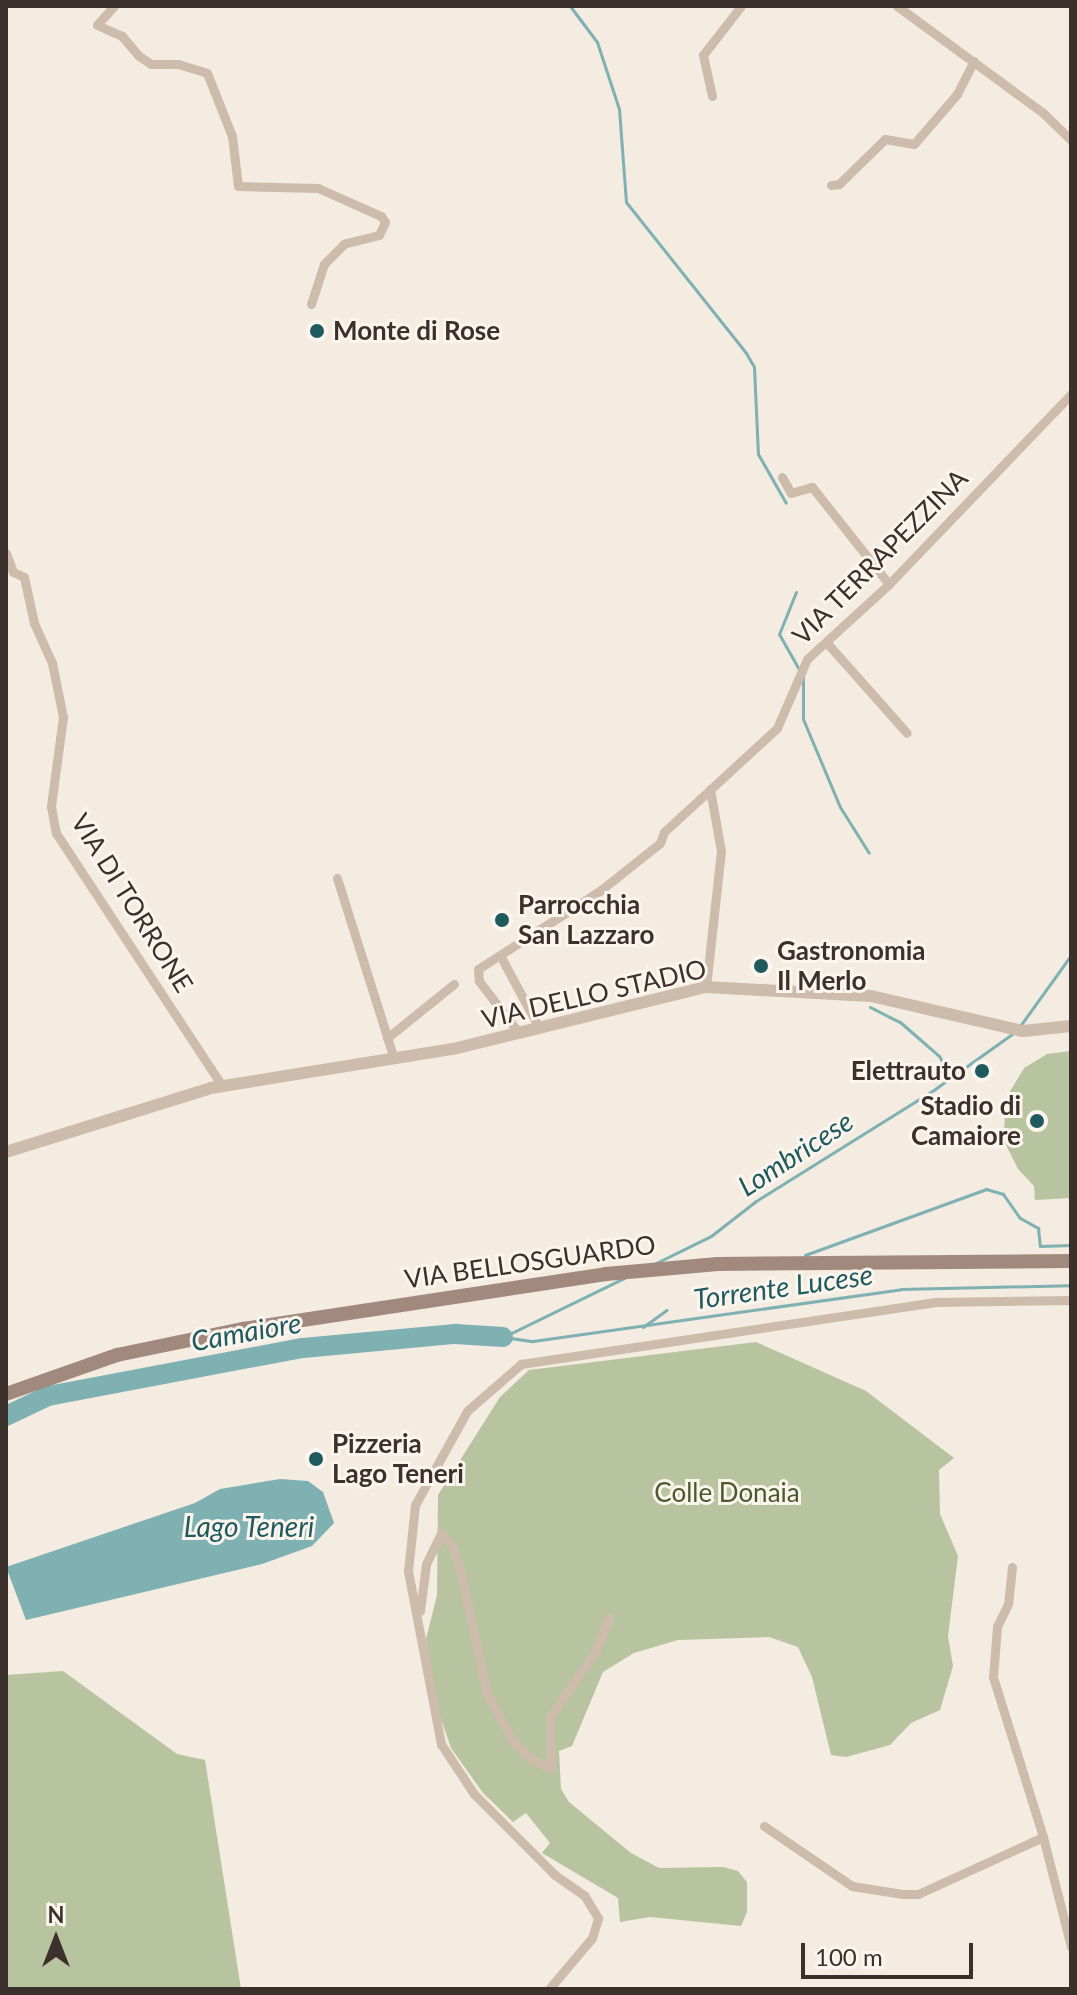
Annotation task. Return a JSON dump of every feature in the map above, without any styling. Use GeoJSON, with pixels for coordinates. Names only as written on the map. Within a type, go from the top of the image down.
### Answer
{"type":"FeatureCollection","features":[{"type":"Feature","properties":{"kind":"main road","name":"VIA BELLOSGUARDO"},"geometry":{"type":"LineString","coordinates":[[6,1394],[117,1355],[243,1329],[606,1274],[660,1268],[1071,1261]]}},
{"type":"Feature","properties":{"kind":"street"},"geometry":{"type":"LineString","coordinates":[[114,6],[97,25],[122,36],[139,56],[151,64],[178,64],[207,73],[232,136],[238,186],[318,188],[381,216],[385,222],[379,235],[344,244],[324,264],[311,304]]}},
{"type":"Feature","properties":{"kind":"street"},"geometry":{"type":"LineString","coordinates":[[712,96],[703,55],[741,6]]}},
{"type":"Feature","properties":{"kind":"street"},"geometry":{"type":"LineString","coordinates":[[897,6],[974,61],[1071,140]]}},
{"type":"Feature","properties":{"kind":"street"},"geometry":{"type":"LineString","coordinates":[[831,185],[839,184],[885,139],[914,144],[957,94],[963,74],[974,61]]}},
{"type":"Feature","properties":{"kind":"street","name":"VIA TERRAPEZZINA"},"geometry":{"type":"LineString","coordinates":[[519,1033],[476,974],[660,843],[664,832],[777,728],[803,665],[889,584],[1071,394]]}},
{"type":"Feature","properties":{"kind":"street"},"geometry":{"type":"LineString","coordinates":[[782,477],[791,493],[812,487],[889,584]]}},
{"type":"Feature","properties":{"kind":"street","name":"VIA DI TORRONE"},"geometry":{"type":"LineString","coordinates":[[6,553],[13,572],[24,577],[34,623],[52,663],[63,717],[51,806],[56,833],[222,1086]]}},
{"type":"Feature","properties":{"kind":"street"},"geometry":{"type":"LineString","coordinates":[[827,643],[907,733]]}},
{"type":"Feature","properties":{"kind":"street"},"geometry":{"type":"LineString","coordinates":[[706,987],[721,851],[710,789]]}},
{"type":"Feature","properties":{"kind":"street"},"geometry":{"type":"LineString","coordinates":[[337,878],[393,1056]]}},
{"type":"Feature","properties":{"kind":"street"},"geometry":{"type":"LineString","coordinates":[[501,957],[539,1028]]}},
{"type":"Feature","properties":{"kind":"street"},"geometry":{"type":"LineString","coordinates":[[387,1038],[454,984]]}},
{"type":"Feature","properties":{"kind":"street","name":"VIA DELLO STADIO"},"geometry":{"type":"LineString","coordinates":[[6,1152],[222,1086],[519,1033],[706,987],[871,996],[1023,1031],[1071,1026]]}},
{"type":"Feature","properties":{"kind":"street"},"geometry":{"type":"LineString","coordinates":[[549,1989],[592,1938],[598,1918],[585,1896],[538,1859],[474,1794],[453,1764],[432,1711],[408,1557],[415,1505],[467,1411],[521,1364],[937,1302],[1071,1300]]}},
{"type":"Feature","properties":{"kind":"street"},"geometry":{"type":"LineString","coordinates":[[419,1618],[426,1564],[441,1533],[446,1535],[461,1574],[487,1693],[512,1740],[532,1760],[551,1768],[550,1717],[595,1652],[609,1618]]}},
{"type":"Feature","properties":{"kind":"street"},"geometry":{"type":"LineString","coordinates":[[1012,1567],[1008,1604],[997,1627],[993,1677],[1043,1837],[1071,1947]]}},
{"type":"Feature","properties":{"kind":"street"},"geometry":{"type":"LineString","coordinates":[[764,1826],[852,1886],[902,1894],[918,1894],[1043,1837]]}},
{"type":"Feature","properties":{"kind":"green space","name":"Stadio di Camaiore"},"geometry":{"type":"Polygon","coordinates":[[[1071,1051],[1071,1198],[1035,1200],[1034,1186],[1018,1169],[1004,1141],[1005,1100],[1024,1068],[1047,1054],[1071,1051]]]}},
{"type":"Feature","properties":{"kind":"green space","name":"Colle Donaia"},"geometry":{"type":"Polygon","coordinates":[[[756,1342],[866,1391],[954,1458],[939,1470],[940,1514],[958,1556],[948,1636],[953,1666],[940,1710],[911,1723],[890,1745],[846,1757],[831,1755],[812,1677],[798,1647],[769,1637],[678,1640],[634,1653],[603,1672],[572,1746],[559,1751],[561,1789],[569,1802],[631,1853],[659,1868],[723,1867],[738,1871],[747,1882],[747,1912],[741,1926],[650,1917],[620,1922],[618,1898],[542,1853],[550,1843],[526,1813],[513,1822],[483,1793],[451,1748],[438,1710],[426,1639],[437,1595],[438,1495],[500,1397],[529,1370],[756,1342]]]}},
{"type":"Feature","properties":{"kind":"green space"},"geometry":{"type":"Polygon","coordinates":[[[63,1671],[177,1754],[205,1760],[241,1989],[6,1989],[6,1675],[63,1671]]]}},
{"type":"Feature","properties":{"kind":"water","name":"Lago Teneri"},"geometry":{"type":"Polygon","coordinates":[[[280,1479],[308,1481],[323,1492],[334,1523],[312,1546],[262,1564],[26,1620],[6,1567],[195,1503],[220,1489],[280,1479]]]}},
{"type":"Feature","properties":{"kind":"waterway"},"geometry":{"type":"LineString","coordinates":[[570,6],[597,42],[619,109],[626,202],[754,367],[758,454],[786,503]]}},
{"type":"Feature","properties":{"kind":"waterway"},"geometry":{"type":"LineString","coordinates":[[796,592],[779,634],[800,671]]}},
{"type":"Feature","properties":{"kind":"waterway"},"geometry":{"type":"LineString","coordinates":[[803,677],[803,719],[840,807],[869,853]]}},
{"type":"Feature","properties":{"kind":"waterway","name":"Lombricese"},"geometry":{"type":"LineString","coordinates":[[1020,1026],[1071,955]]}},
{"type":"Feature","properties":{"kind":"waterway"},"geometry":{"type":"LineString","coordinates":[[870,1007],[900,1022],[939,1056],[951,1076]]}},
{"type":"Feature","properties":{"kind":"waterway","name":"Lombricese"},"geometry":{"type":"LineString","coordinates":[[656,1263],[711,1236],[756,1201],[935,1089],[1015,1032]]}},
{"type":"Feature","properties":{"kind":"waterway"},"geometry":{"type":"LineString","coordinates":[[805,1255],[986,1189],[1003,1194],[1020,1218],[1038,1228],[1040,1246],[1071,1245]]}},
{"type":"Feature","properties":{"kind":"waterway","name":"Lombricese"},"geometry":{"type":"LineString","coordinates":[[503,1337],[624,1278]]}},
{"type":"Feature","properties":{"kind":"waterway","name":"Torrente Lucese"},"geometry":{"type":"LineString","coordinates":[[503,1337],[533,1341],[901,1289],[1071,1285]]}},
{"type":"Feature","properties":{"kind":"waterway"},"geometry":{"type":"LineString","coordinates":[[643,1327],[666,1310]]}},
{"type":"Feature","properties":{"kind":"waterway","name":"Camaiore"},"geometry":{"type":"LineString","coordinates":[[6,1416],[48,1396],[303,1348],[455,1334],[503,1337]]}},
{"type":"Feature","properties":{"kind":"place","name":"Monte di Rose"},"geometry":{"type":"Point","coordinates":[317,331]}},
{"type":"Feature","properties":{"kind":"place","name":"Parrocchia San Lazzaro"},"geometry":{"type":"Point","coordinates":[502,920]}},
{"type":"Feature","properties":{"kind":"place","name":"Gastronomia Il Merlo"},"geometry":{"type":"Point","coordinates":[761,966]}},
{"type":"Feature","properties":{"kind":"place","name":"Elettrauto"},"geometry":{"type":"Point","coordinates":[982,1071]}},
{"type":"Feature","properties":{"kind":"place","name":"Stadio di Camaiore"},"geometry":{"type":"Point","coordinates":[1037,1121]}},
{"type":"Feature","properties":{"kind":"place","name":"Pizzeria Lago Teneri"},"geometry":{"type":"Point","coordinates":[316,1459]}}]}
